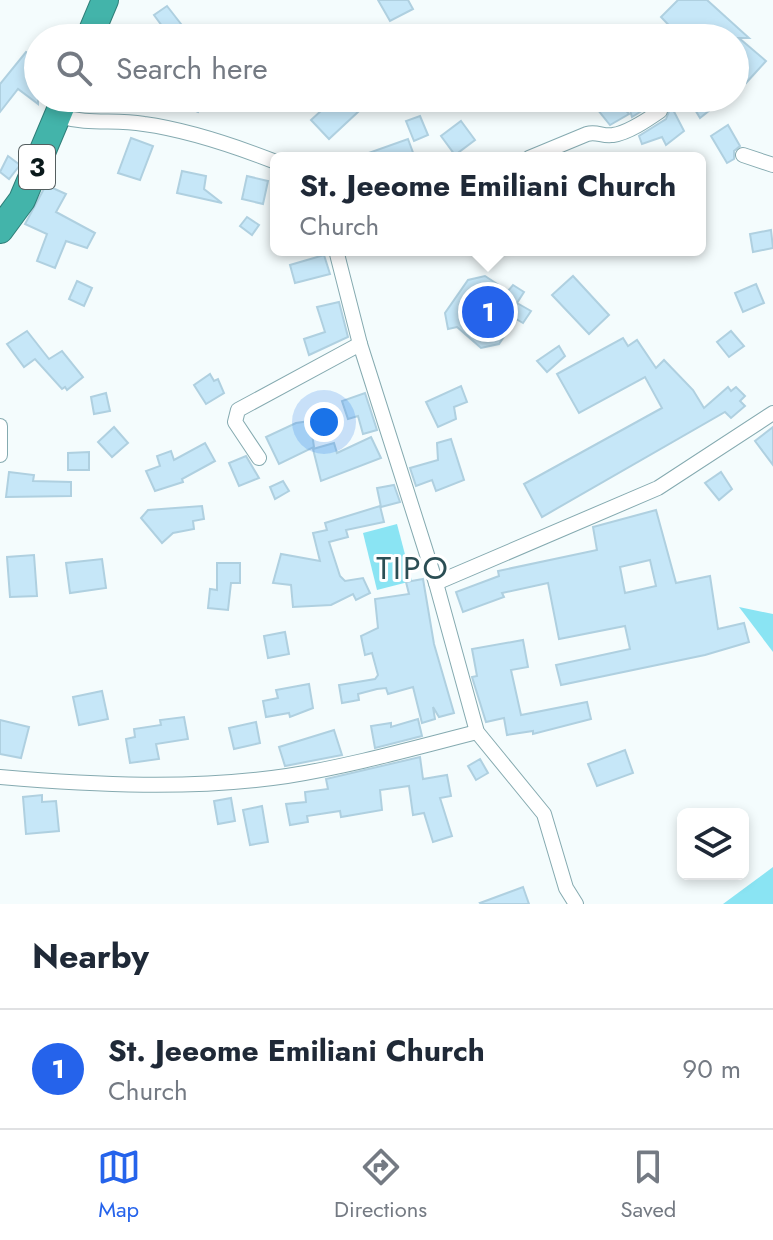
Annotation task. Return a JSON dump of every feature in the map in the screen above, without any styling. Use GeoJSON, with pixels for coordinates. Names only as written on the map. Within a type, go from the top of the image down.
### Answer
{"type":"FeatureCollection","features":[{"type":"Feature","properties":{"kind":"highway"},"geometry":{"type":"LineString","coordinates":[[95,24],[105,0]]}},
{"type":"Feature","properties":{"kind":"highway","name":"3"},"geometry":{"type":"LineString","coordinates":[[0,230],[11,201],[58,112]]}},
{"type":"Feature","properties":{"kind":"street"},"geometry":{"type":"LineString","coordinates":[[68,112],[83,123],[141,123],[163,127],[270,160]]}},
{"type":"Feature","properties":{"kind":"street"},"geometry":{"type":"LineString","coordinates":[[545,152],[597,132],[609,136],[621,133],[658,112]]}},
{"type":"Feature","properties":{"kind":"street"},"geometry":{"type":"LineString","coordinates":[[743,155],[773,165]]}},
{"type":"Feature","properties":{"kind":"street"},"geometry":{"type":"LineString","coordinates":[[338,256],[360,344],[436,583],[477,732],[544,814],[566,888],[576,904]]}},
{"type":"Feature","properties":{"kind":"street"},"geometry":{"type":"LineString","coordinates":[[259,458],[235,422],[238,410],[360,344]]}},
{"type":"Feature","properties":{"kind":"street"},"geometry":{"type":"LineString","coordinates":[[436,583],[658,488],[773,413]]}},
{"type":"Feature","properties":{"kind":"street"},"geometry":{"type":"LineString","coordinates":[[0,426],[0,455]]}},
{"type":"Feature","properties":{"kind":"street"},"geometry":{"type":"LineString","coordinates":[[0,777],[120,784],[235,782],[347,765],[477,732]]}},
{"type":"Feature","properties":{"kind":"shaded area"},"geometry":{"type":"Polygon","coordinates":[[[397,524],[412,581],[377,590],[363,533],[397,524]]]}},
{"type":"Feature","properties":{"kind":"shaded area"},"geometry":{"type":"Polygon","coordinates":[[[739,607],[773,614],[773,652],[739,607]]]}},
{"type":"Feature","properties":{"kind":"shaded area"},"geometry":{"type":"Polygon","coordinates":[[[773,867],[773,904],[723,904],[773,867]]]}},
{"type":"Feature","properties":{"kind":"building"},"geometry":{"type":"Polygon","coordinates":[[[378,0],[408,0],[413,9],[390,21],[378,0]]]}},
{"type":"Feature","properties":{"kind":"building"},"geometry":{"type":"Polygon","coordinates":[[[678,0],[707,0],[734,24],[668,24],[661,17],[678,0]]]}},
{"type":"Feature","properties":{"kind":"building"},"geometry":{"type":"Polygon","coordinates":[[[167,6],[181,24],[161,24],[154,15],[167,6]]]}},
{"type":"Feature","properties":{"kind":"building"},"geometry":{"type":"Polygon","coordinates":[[[749,47],[766,61],[749,80],[749,47]]]}},
{"type":"Feature","properties":{"kind":"building"},"geometry":{"type":"Polygon","coordinates":[[[24,54],[24,94],[18,89],[0,112],[0,84],[24,54]]]}},
{"type":"Feature","properties":{"kind":"building"},"geometry":{"type":"Polygon","coordinates":[[[320,112],[358,112],[329,139],[311,120],[320,112]]]}},
{"type":"Feature","properties":{"kind":"building"},"geometry":{"type":"Polygon","coordinates":[[[600,112],[629,114],[610,125],[600,112]]]}},
{"type":"Feature","properties":{"kind":"building"},"geometry":{"type":"Polygon","coordinates":[[[669,112],[674,112],[684,131],[666,145],[662,137],[642,144],[639,136],[666,119],[669,112]]]}},
{"type":"Feature","properties":{"kind":"building"},"geometry":{"type":"Polygon","coordinates":[[[420,116],[428,135],[414,141],[406,121],[420,116]]]}},
{"type":"Feature","properties":{"kind":"building"},"geometry":{"type":"Polygon","coordinates":[[[461,121],[475,140],[459,152],[453,152],[441,136],[461,121]]]}},
{"type":"Feature","properties":{"kind":"building"},"geometry":{"type":"Polygon","coordinates":[[[728,125],[740,146],[734,151],[734,159],[727,163],[711,136],[728,125]]]}},
{"type":"Feature","properties":{"kind":"building"},"geometry":{"type":"Polygon","coordinates":[[[131,138],[153,146],[140,180],[118,173],[131,138]]]}},
{"type":"Feature","properties":{"kind":"building"},"geometry":{"type":"Polygon","coordinates":[[[408,139],[413,152],[371,152],[408,139]]]}},
{"type":"Feature","properties":{"kind":"building"},"geometry":{"type":"Polygon","coordinates":[[[8,156],[20,165],[9,179],[0,172],[8,156]]]}},
{"type":"Feature","properties":{"kind":"building"},"geometry":{"type":"Polygon","coordinates":[[[182,171],[206,176],[204,189],[222,203],[177,193],[182,171]]]}},
{"type":"Feature","properties":{"kind":"building"},"geometry":{"type":"Polygon","coordinates":[[[247,176],[268,181],[263,204],[242,199],[247,176]]]}},
{"type":"Feature","properties":{"kind":"building"},"geometry":{"type":"Polygon","coordinates":[[[46,185],[66,194],[56,212],[95,233],[87,248],[66,241],[55,268],[37,261],[47,234],[25,224],[46,185]]]}},
{"type":"Feature","properties":{"kind":"building"},"geometry":{"type":"Polygon","coordinates":[[[247,217],[259,225],[252,235],[240,226],[247,217]]]}},
{"type":"Feature","properties":{"kind":"building"},"geometry":{"type":"Polygon","coordinates":[[[771,230],[773,248],[753,252],[750,234],[771,230]]]}},
{"type":"Feature","properties":{"kind":"building"},"geometry":{"type":"Polygon","coordinates":[[[324,256],[330,274],[295,283],[290,265],[324,256]]]}},
{"type":"Feature","properties":{"kind":"building"},"geometry":{"type":"Polygon","coordinates":[[[485,276],[508,291],[513,285],[524,292],[517,303],[531,311],[523,323],[516,319],[499,344],[481,348],[457,327],[448,329],[445,313],[468,280],[485,276]]]}},
{"type":"Feature","properties":{"kind":"building"},"geometry":{"type":"Polygon","coordinates":[[[573,276],[609,315],[589,334],[552,295],[573,276]]]}},
{"type":"Feature","properties":{"kind":"building"},"geometry":{"type":"Polygon","coordinates":[[[77,281],[92,288],[84,306],[69,299],[77,281]]]}},
{"type":"Feature","properties":{"kind":"building"},"geometry":{"type":"Polygon","coordinates":[[[756,284],[764,303],[743,312],[735,293],[756,284]]]}},
{"type":"Feature","properties":{"kind":"building"},"geometry":{"type":"Polygon","coordinates":[[[339,302],[348,337],[309,355],[304,339],[325,332],[317,307],[339,302]]]}},
{"type":"Feature","properties":{"kind":"building"},"geometry":{"type":"Polygon","coordinates":[[[27,331],[49,359],[62,351],[83,377],[67,390],[65,387],[62,389],[35,359],[24,367],[7,344],[27,331]]]}},
{"type":"Feature","properties":{"kind":"building"},"geometry":{"type":"Polygon","coordinates":[[[731,331],[744,346],[729,357],[717,342],[731,331]]]}},
{"type":"Feature","properties":{"kind":"building"},"geometry":{"type":"Polygon","coordinates":[[[623,338],[628,346],[637,340],[656,368],[664,360],[693,390],[704,408],[728,387],[731,391],[736,387],[745,396],[740,401],[745,406],[731,418],[725,412],[542,517],[524,484],[662,408],[645,377],[579,413],[557,374],[623,338]]]}},
{"type":"Feature","properties":{"kind":"building"},"geometry":{"type":"Polygon","coordinates":[[[559,346],[565,356],[547,372],[537,361],[559,346]]]}},
{"type":"Feature","properties":{"kind":"building"},"geometry":{"type":"Polygon","coordinates":[[[210,374],[214,381],[218,379],[224,393],[206,404],[194,385],[210,374]]]}},
{"type":"Feature","properties":{"kind":"building"},"geometry":{"type":"Polygon","coordinates":[[[461,386],[467,402],[454,407],[456,419],[438,427],[426,402],[461,386]]]}},
{"type":"Feature","properties":{"kind":"building"},"geometry":{"type":"Polygon","coordinates":[[[106,393],[110,411],[94,414],[91,397],[106,393]]]}},
{"type":"Feature","properties":{"kind":"building"},"geometry":{"type":"Polygon","coordinates":[[[365,393],[377,430],[363,434],[358,416],[348,419],[342,401],[365,393]]]}},
{"type":"Feature","properties":{"kind":"building"},"geometry":{"type":"Polygon","coordinates":[[[310,421],[314,447],[279,464],[266,437],[296,423],[310,421]]]}},
{"type":"Feature","properties":{"kind":"building"},"geometry":{"type":"Polygon","coordinates":[[[114,427],[128,443],[112,457],[98,442],[114,427]]]}},
{"type":"Feature","properties":{"kind":"building"},"geometry":{"type":"Polygon","coordinates":[[[773,427],[773,465],[755,441],[773,427]]]}},
{"type":"Feature","properties":{"kind":"building"},"geometry":{"type":"Polygon","coordinates":[[[371,437],[381,458],[321,481],[313,449],[334,443],[337,453],[371,437]]]}},
{"type":"Feature","properties":{"kind":"building"},"geometry":{"type":"Polygon","coordinates":[[[451,439],[464,480],[436,491],[432,480],[416,486],[410,468],[438,460],[437,443],[451,439]]]}},
{"type":"Feature","properties":{"kind":"building"},"geometry":{"type":"Polygon","coordinates":[[[205,443],[215,461],[182,479],[183,482],[155,491],[146,471],[160,466],[157,456],[171,451],[174,460],[205,443]]]}},
{"type":"Feature","properties":{"kind":"building"},"geometry":{"type":"Polygon","coordinates":[[[89,452],[89,470],[68,470],[68,453],[89,452]]]}},
{"type":"Feature","properties":{"kind":"building"},"geometry":{"type":"Polygon","coordinates":[[[246,456],[259,478],[239,486],[229,463],[246,456]]]}},
{"type":"Feature","properties":{"kind":"building"},"geometry":{"type":"Polygon","coordinates":[[[9,472],[34,475],[33,481],[71,482],[71,496],[6,497],[9,472]]]}},
{"type":"Feature","properties":{"kind":"building"},"geometry":{"type":"Polygon","coordinates":[[[721,472],[732,489],[719,500],[705,483],[721,472]]]}},
{"type":"Feature","properties":{"kind":"building"},"geometry":{"type":"Polygon","coordinates":[[[283,481],[289,491],[275,499],[270,487],[283,481]]]}},
{"type":"Feature","properties":{"kind":"building"},"geometry":{"type":"Polygon","coordinates":[[[394,485],[400,502],[381,507],[377,488],[394,485]]]}},
{"type":"Feature","properties":{"kind":"building"},"geometry":{"type":"Polygon","coordinates":[[[202,506],[204,519],[193,521],[194,529],[173,533],[162,543],[141,518],[148,510],[202,506]]]}},
{"type":"Feature","properties":{"kind":"building"},"geometry":{"type":"Polygon","coordinates":[[[380,506],[384,522],[346,530],[348,537],[329,542],[340,576],[345,581],[363,578],[370,593],[356,600],[353,594],[331,605],[293,607],[291,585],[273,583],[281,554],[320,561],[313,533],[327,530],[325,523],[380,506]]]}},
{"type":"Feature","properties":{"kind":"building"},"geometry":{"type":"Polygon","coordinates":[[[656,510],[676,583],[710,576],[718,629],[744,623],[749,642],[705,655],[561,685],[556,665],[630,649],[625,626],[559,639],[548,583],[502,593],[504,597],[463,612],[456,592],[499,576],[498,571],[597,550],[593,527],[656,510]],[[650,560],[620,567],[625,593],[656,586],[650,560]]]}},
{"type":"Feature","properties":{"kind":"building"},"geometry":{"type":"Polygon","coordinates":[[[34,555],[37,596],[10,597],[7,557],[34,555]]]}},
{"type":"Feature","properties":{"kind":"building"},"geometry":{"type":"Polygon","coordinates":[[[102,559],[106,588],[70,593],[66,563],[102,559]]]}},
{"type":"Feature","properties":{"kind":"building"},"geometry":{"type":"Polygon","coordinates":[[[217,563],[240,563],[240,583],[231,583],[228,610],[208,608],[210,589],[217,590],[217,563]]]}},
{"type":"Feature","properties":{"kind":"building"},"geometry":{"type":"Polygon","coordinates":[[[423,579],[434,644],[454,713],[439,717],[433,707],[435,719],[422,723],[413,687],[388,694],[386,688],[377,689],[358,694],[359,700],[342,703],[339,685],[375,679],[378,675],[372,653],[365,655],[361,636],[378,628],[375,599],[409,594],[406,582],[423,579]]]}},
{"type":"Feature","properties":{"kind":"building"},"geometry":{"type":"Polygon","coordinates":[[[285,632],[289,654],[268,658],[264,636],[285,632]]]}},
{"type":"Feature","properties":{"kind":"building"},"geometry":{"type":"Polygon","coordinates":[[[523,640],[528,667],[511,670],[521,715],[587,702],[591,719],[533,734],[533,731],[507,735],[504,718],[486,722],[472,677],[477,676],[472,649],[523,640]]]}},
{"type":"Feature","properties":{"kind":"building"},"geometry":{"type":"Polygon","coordinates":[[[309,684],[313,708],[290,717],[289,713],[266,717],[263,701],[278,698],[276,690],[309,684]]]}},
{"type":"Feature","properties":{"kind":"building"},"geometry":{"type":"Polygon","coordinates":[[[102,691],[108,719],[79,725],[73,697],[102,691]]]}},
{"type":"Feature","properties":{"kind":"building"},"geometry":{"type":"Polygon","coordinates":[[[184,717],[188,739],[156,744],[159,759],[130,763],[126,739],[135,737],[134,729],[161,725],[160,720],[184,717]]]}},
{"type":"Feature","properties":{"kind":"building"},"geometry":{"type":"Polygon","coordinates":[[[418,719],[422,736],[375,748],[371,726],[391,723],[391,727],[418,719]]]}},
{"type":"Feature","properties":{"kind":"building"},"geometry":{"type":"Polygon","coordinates":[[[0,720],[29,727],[21,758],[0,754],[0,720]]]}},
{"type":"Feature","properties":{"kind":"building"},"geometry":{"type":"Polygon","coordinates":[[[256,722],[260,743],[234,749],[229,728],[256,722]]]}},
{"type":"Feature","properties":{"kind":"building"},"geometry":{"type":"Polygon","coordinates":[[[334,730],[342,755],[285,766],[279,747],[334,730]]]}},
{"type":"Feature","properties":{"kind":"building"},"geometry":{"type":"Polygon","coordinates":[[[625,750],[633,773],[597,786],[588,764],[625,750]]]}},
{"type":"Feature","properties":{"kind":"building"},"geometry":{"type":"Polygon","coordinates":[[[420,757],[423,779],[447,775],[451,796],[440,798],[452,836],[433,842],[424,813],[413,815],[409,786],[380,790],[382,810],[341,817],[340,811],[307,816],[308,822],[290,825],[286,804],[306,802],[305,792],[328,789],[326,779],[420,757]]]}},
{"type":"Feature","properties":{"kind":"building"},"geometry":{"type":"Polygon","coordinates":[[[480,759],[488,773],[476,780],[468,766],[480,759]]]}},
{"type":"Feature","properties":{"kind":"building"},"geometry":{"type":"Polygon","coordinates":[[[42,795],[42,802],[56,801],[59,831],[26,834],[23,797],[42,795]]]}},
{"type":"Feature","properties":{"kind":"building"},"geometry":{"type":"Polygon","coordinates":[[[231,798],[235,821],[218,824],[214,801],[231,798]]]}},
{"type":"Feature","properties":{"kind":"building"},"geometry":{"type":"Polygon","coordinates":[[[262,806],[268,842],[250,845],[243,810],[262,806]]]}},
{"type":"Feature","properties":{"kind":"building"},"geometry":{"type":"Polygon","coordinates":[[[523,887],[529,904],[480,903],[523,887]]]}},
{"type":"Feature","properties":{"kind":"place","name":"St. Jeeome Emiliani Church"},"geometry":{"type":"Point","coordinates":[488,312]}},
{"type":"Feature","properties":{"kind":"district","name":"TIPO"},"geometry":{"type":"Point","coordinates":[413,568]}}]}
